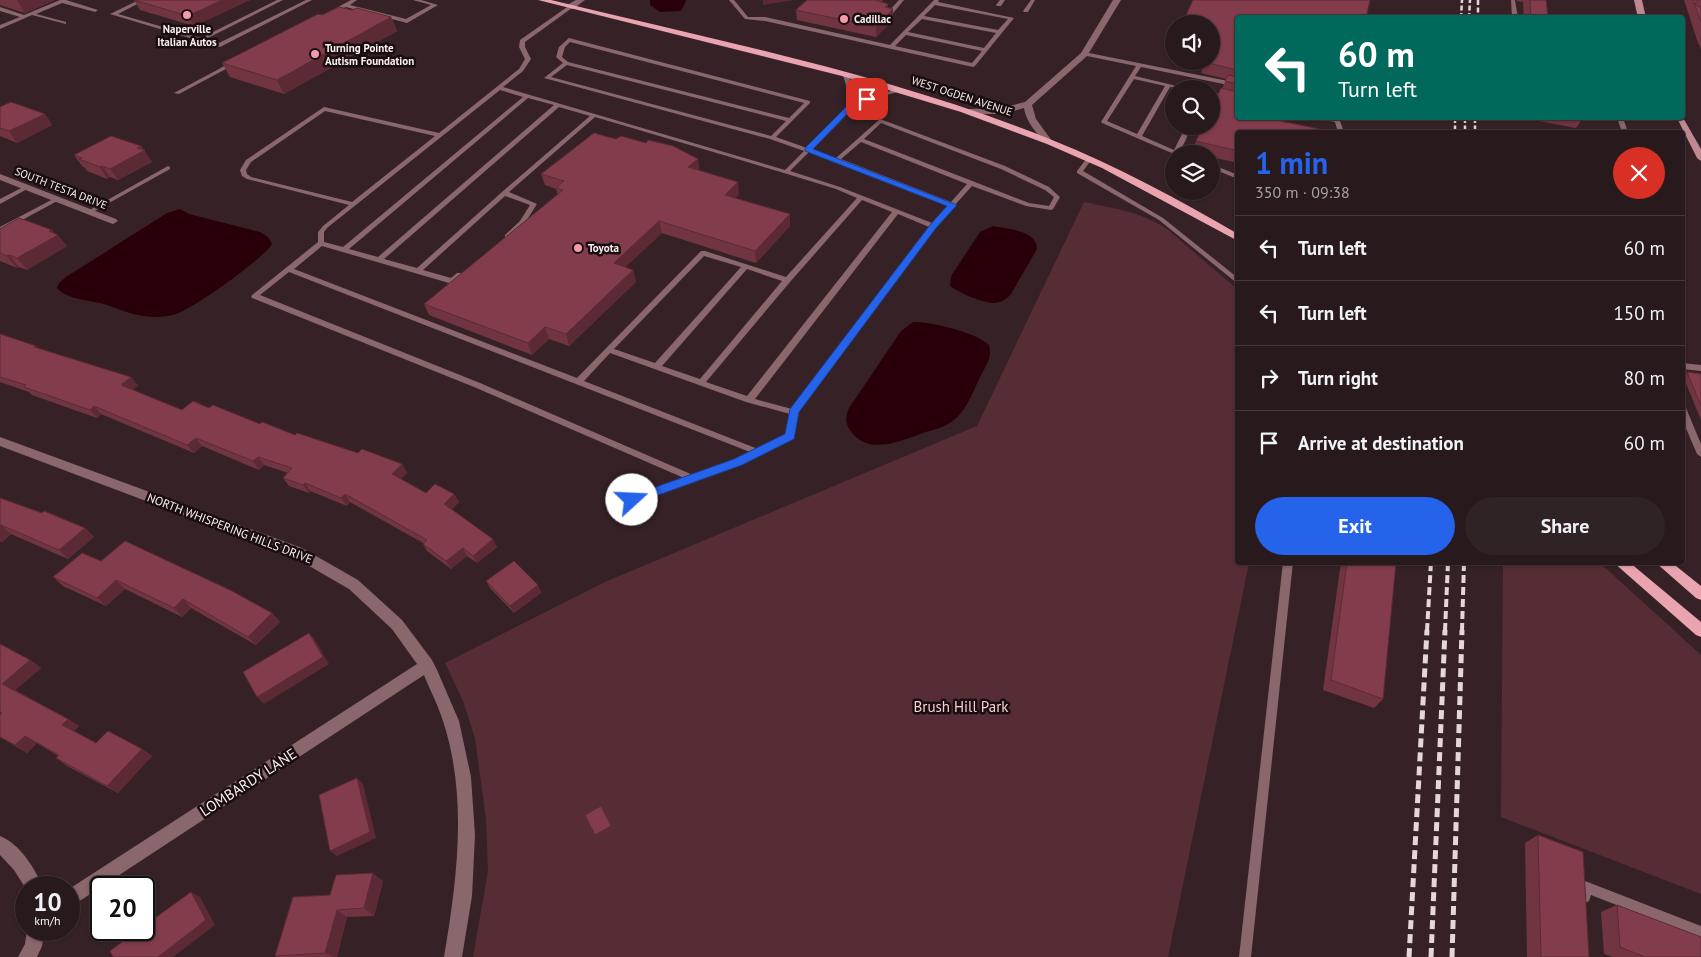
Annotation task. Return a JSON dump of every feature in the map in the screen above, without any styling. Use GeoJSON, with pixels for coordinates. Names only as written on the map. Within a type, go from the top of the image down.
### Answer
{"type":"FeatureCollection","features":[{"type":"Feature","properties":{"kind":"main road","name":"WEST OGDEN AVENUE"},"geometry":{"type":"LineString","coordinates":[[542,0],[846,75],[969,112],[1048,141],[1089,159],[1235,236]]}},
{"type":"Feature","properties":{"kind":"main road"},"geometry":{"type":"LineString","coordinates":[[1638,0],[1641,15]]}},
{"type":"Feature","properties":{"kind":"main road"},"geometry":{"type":"LineString","coordinates":[[1682,120],[1701,158]]}},
{"type":"Feature","properties":{"kind":"main road"},"geometry":{"type":"LineString","coordinates":[[1623,565],[1701,631]]}},
{"type":"Feature","properties":{"kind":"main road"},"geometry":{"type":"LineString","coordinates":[[1665,565],[1701,594]]}},
{"type":"Feature","properties":{"kind":"street"},"geometry":{"type":"LineString","coordinates":[[570,7],[581,0]]}},
{"type":"Feature","properties":{"kind":"street"},"geometry":{"type":"LineString","coordinates":[[969,112],[1002,111],[1028,104],[1084,54],[1116,0]]}},
{"type":"Feature","properties":{"kind":"street"},"geometry":{"type":"LineString","coordinates":[[1028,104],[1028,112],[1033,122],[1048,141]]}},
{"type":"Feature","properties":{"kind":"street","name":"SOUTH TESTA DRIVE"},"geometry":{"type":"LineString","coordinates":[[0,177],[113,221]]}},
{"type":"Feature","properties":{"kind":"street","name":"NORTH WHISPERING HILLS DRIVE"},"geometry":{"type":"LineString","coordinates":[[0,441],[322,563],[344,577],[381,608],[415,644],[427,665],[458,742],[466,796],[468,832],[463,906],[453,957]]}},
{"type":"Feature","properties":{"kind":"street","name":"LOMBARDY LANE"},"geometry":{"type":"LineString","coordinates":[[80,891],[427,665]]}},
{"type":"Feature","properties":{"kind":"street"},"geometry":{"type":"LineString","coordinates":[[0,844],[24,868],[28,876]]}},
{"type":"Feature","properties":{"kind":"street"},"geometry":{"type":"LineString","coordinates":[[27,957],[34,941]]}},
{"type":"Feature","properties":{"kind":"lane"},"geometry":{"type":"LineString","coordinates":[[0,27],[63,0],[94,10]]}},
{"type":"Feature","properties":{"kind":"lane"},"geometry":{"type":"LineString","coordinates":[[143,0],[113,14],[220,45],[310,0]]}},
{"type":"Feature","properties":{"kind":"lane"},"geometry":{"type":"LineString","coordinates":[[201,40],[281,0]]}},
{"type":"Feature","properties":{"kind":"lane"},"geometry":{"type":"LineString","coordinates":[[320,18],[355,0]]}},
{"type":"Feature","properties":{"kind":"lane"},"geometry":{"type":"LineString","coordinates":[[345,5],[406,21],[435,5],[415,0]]}},
{"type":"Feature","properties":{"kind":"lane"},"geometry":{"type":"LineString","coordinates":[[731,0],[747,18],[765,19],[891,47],[973,65],[1010,18],[936,1],[891,47]]}},
{"type":"Feature","properties":{"kind":"lane"},"geometry":{"type":"LineString","coordinates":[[891,12],[902,0]]}},
{"type":"Feature","properties":{"kind":"lane"},"geometry":{"type":"LineString","coordinates":[[998,5],[1003,0]]}},
{"type":"Feature","properties":{"kind":"lane"},"geometry":{"type":"LineString","coordinates":[[1026,10],[1033,0]]}},
{"type":"Feature","properties":{"kind":"lane"},"geometry":{"type":"LineString","coordinates":[[1513,0],[1515,15]]}},
{"type":"Feature","properties":{"kind":"lane"},"geometry":{"type":"LineString","coordinates":[[321,243],[321,232],[325,227],[521,70],[528,59],[522,46],[522,41],[570,7]]}},
{"type":"Feature","properties":{"kind":"lane"},"geometry":{"type":"LineString","coordinates":[[2,11],[25,17]]}},
{"type":"Feature","properties":{"kind":"lane"},"geometry":{"type":"LineString","coordinates":[[32,14],[64,23]]}},
{"type":"Feature","properties":{"kind":"lane"},"geometry":{"type":"LineString","coordinates":[[921,17],[999,32]]}},
{"type":"Feature","properties":{"kind":"lane"},"geometry":{"type":"LineString","coordinates":[[905,33],[985,50]]}},
{"type":"Feature","properties":{"kind":"lane"},"geometry":{"type":"LineString","coordinates":[[772,138],[790,120],[808,102],[569,40],[562,47],[559,57],[566,63],[790,120]]}},
{"type":"Feature","properties":{"kind":"lane"},"geometry":{"type":"LineString","coordinates":[[1084,54],[1235,84]]}},
{"type":"Feature","properties":{"kind":"lane"},"geometry":{"type":"LineString","coordinates":[[177,93],[244,58]]}},
{"type":"Feature","properties":{"kind":"lane"},"geometry":{"type":"LineString","coordinates":[[566,63],[547,78],[772,138],[837,160],[952,205]]}},
{"type":"Feature","properties":{"kind":"lane"},"geometry":{"type":"LineString","coordinates":[[1138,66],[1104,122],[1165,148]]}},
{"type":"Feature","properties":{"kind":"lane"},"geometry":{"type":"LineString","coordinates":[[846,75],[854,103]]}},
{"type":"Feature","properties":{"kind":"lane"},"geometry":{"type":"LineString","coordinates":[[1132,77],[1165,84]]}},
{"type":"Feature","properties":{"kind":"lane"},"geometry":{"type":"LineString","coordinates":[[499,88],[786,172],[861,197],[933,226]]}},
{"type":"Feature","properties":{"kind":"lane"},"geometry":{"type":"LineString","coordinates":[[786,172],[854,103],[901,90]]}},
{"type":"Feature","properties":{"kind":"lane"},"geometry":{"type":"LineString","coordinates":[[1138,137],[1165,90]]}},
{"type":"Feature","properties":{"kind":"lane"},"geometry":{"type":"LineString","coordinates":[[344,250],[527,96]]}},
{"type":"Feature","properties":{"kind":"lane"},"geometry":{"type":"LineString","coordinates":[[1220,96],[1235,99]]}},
{"type":"Feature","properties":{"kind":"lane"},"geometry":{"type":"LineString","coordinates":[[379,260],[558,105]]}},
{"type":"Feature","properties":{"kind":"lane"},"geometry":{"type":"LineString","coordinates":[[353,204],[249,178],[244,175],[243,170],[248,162],[324,109],[440,135]]}},
{"type":"Feature","properties":{"kind":"lane"},"geometry":{"type":"LineString","coordinates":[[418,271],[594,115]]}},
{"type":"Feature","properties":{"kind":"lane"},"geometry":{"type":"LineString","coordinates":[[837,160],[860,139],[880,121],[1016,173],[1053,191],[1057,197],[1051,208],[1028,204],[860,139]]}},
{"type":"Feature","properties":{"kind":"lane"},"geometry":{"type":"LineString","coordinates":[[1089,159],[1079,172],[1161,219],[1235,280]]}},
{"type":"Feature","properties":{"kind":"lane"},"geometry":{"type":"LineString","coordinates":[[89,212],[168,168]]}},
{"type":"Feature","properties":{"kind":"lane"},"geometry":{"type":"LineString","coordinates":[[1220,169],[1235,175]]}},
{"type":"Feature","properties":{"kind":"lane"},"geometry":{"type":"LineString","coordinates":[[632,500],[758,452],[790,437],[794,412],[933,226],[971,183]]}},
{"type":"Feature","properties":{"kind":"lane"},"geometry":{"type":"LineString","coordinates":[[0,202],[27,188]]}},
{"type":"Feature","properties":{"kind":"lane"},"geometry":{"type":"LineString","coordinates":[[502,241],[523,222],[534,204],[504,193]]}},
{"type":"Feature","properties":{"kind":"lane"},"geometry":{"type":"LineString","coordinates":[[702,383],[787,280],[861,197]]}},
{"type":"Feature","properties":{"kind":"lane"},"geometry":{"type":"LineString","coordinates":[[0,230],[57,199]]}},
{"type":"Feature","properties":{"kind":"lane"},"geometry":{"type":"LineString","coordinates":[[749,400],[896,212]]}},
{"type":"Feature","properties":{"kind":"lane"},"geometry":{"type":"LineString","coordinates":[[321,243],[452,281],[466,270]]}},
{"type":"Feature","properties":{"kind":"lane"},"geometry":{"type":"LineString","coordinates":[[321,243],[255,296],[477,385],[692,478]]}},
{"type":"Feature","properties":{"kind":"lane"},"geometry":{"type":"LineString","coordinates":[[578,382],[703,253],[787,280]]}},
{"type":"Feature","properties":{"kind":"lane"},"geometry":{"type":"LineString","coordinates":[[656,367],[745,267]]}},
{"type":"Feature","properties":{"kind":"lane"},"geometry":{"type":"LineString","coordinates":[[288,269],[758,452]]}},
{"type":"Feature","properties":{"kind":"lane"},"geometry":{"type":"LineString","coordinates":[[610,350],[749,400],[794,412]]}},
{"type":"Feature","properties":{"kind":"lane"},"geometry":{"type":"LineString","coordinates":[[1685,366],[1701,368]]}},
{"type":"Feature","properties":{"kind":"lane"},"geometry":{"type":"LineString","coordinates":[[1685,415],[1701,454]]}},
{"type":"Feature","properties":{"kind":"lane"},"geometry":{"type":"LineString","coordinates":[[1244,957],[1288,565]]}},
{"type":"Feature","properties":{"kind":"lane"},"geometry":{"type":"LineString","coordinates":[[1586,907],[1584,887],[1701,932]]}},
{"type":"Feature","properties":{"kind":"green space","name":"Brush Hill Park"},"geometry":{"type":"Polygon","coordinates":[[[1084,202],[1127,211],[1157,223],[1167,229],[1235,287],[1235,565],[1249,565],[1168,957],[473,957],[488,871],[486,819],[475,738],[463,701],[445,663],[605,582],[977,426],[1084,202]]]}},
{"type":"Feature","properties":{"kind":"green space"},"geometry":{"type":"Polygon","coordinates":[[[1503,565],[1602,565],[1701,655],[1701,894],[1501,817],[1503,565]]]}},
{"type":"Feature","properties":{"kind":"shaded area"},"geometry":{"type":"Polygon","coordinates":[[[650,0],[686,1],[681,11],[660,12],[650,5],[650,0]]]}},
{"type":"Feature","properties":{"kind":"shaded area"},"geometry":{"type":"Polygon","coordinates":[[[180,209],[189,214],[260,232],[268,237],[272,244],[230,281],[190,307],[171,315],[147,317],[133,314],[100,303],[71,297],[57,288],[59,283],[66,277],[167,213],[180,209]]]}},
{"type":"Feature","properties":{"kind":"shaded area"},"geometry":{"type":"Polygon","coordinates":[[[993,226],[1027,234],[1036,243],[1037,249],[1008,298],[994,303],[971,297],[950,286],[951,276],[980,232],[993,226]]]}},
{"type":"Feature","properties":{"kind":"shaded area"},"geometry":{"type":"Polygon","coordinates":[[[913,322],[930,323],[975,336],[989,345],[990,354],[988,362],[963,410],[954,420],[942,427],[896,442],[877,445],[859,440],[847,424],[846,418],[849,408],[901,331],[913,322]]]}},
{"type":"Feature","properties":{"kind":"building"},"geometry":{"type":"Polygon","coordinates":[[[134,0],[222,0],[188,16],[134,0]]]}},
{"type":"Feature","properties":{"kind":"building","name":"Cadillac"},"geometry":{"type":"Polygon","coordinates":[[[807,0],[875,0],[888,4],[885,7],[893,9],[876,27],[796,10],[807,0]]]}},
{"type":"Feature","properties":{"kind":"building"},"geometry":{"type":"Polygon","coordinates":[[[1193,0],[1370,0],[1367,15],[1235,15],[1235,69],[1220,66],[1220,15],[1186,15],[1193,0]]]}},
{"type":"Feature","properties":{"kind":"building"},"geometry":{"type":"Polygon","coordinates":[[[1530,0],[1546,0],[1548,15],[1531,15],[1530,0]]]}},
{"type":"Feature","properties":{"kind":"building"},"geometry":{"type":"Polygon","coordinates":[[[1693,0],[1699,0],[1695,3],[1701,7],[1701,22],[1693,0]]]}},
{"type":"Feature","properties":{"kind":"building"},"geometry":{"type":"Polygon","coordinates":[[[339,7],[352,10],[357,8],[391,17],[277,80],[222,63],[318,14],[322,15],[339,7]]]}},
{"type":"Feature","properties":{"kind":"building"},"geometry":{"type":"Polygon","coordinates":[[[1228,75],[1235,76],[1235,83],[1225,81],[1228,75]]]}},
{"type":"Feature","properties":{"kind":"building"},"geometry":{"type":"Polygon","coordinates":[[[1221,88],[1235,91],[1235,120],[1276,120],[1324,130],[1235,130],[1235,150],[1220,147],[1220,145],[1196,141],[1199,135],[1220,135],[1221,88]]]}},
{"type":"Feature","properties":{"kind":"building"},"geometry":{"type":"Polygon","coordinates":[[[11,102],[45,114],[9,131],[0,128],[0,107],[11,102]]]}},
{"type":"Feature","properties":{"kind":"building","name":"Toyota"},"geometry":{"type":"Polygon","coordinates":[[[594,133],[616,139],[621,136],[646,143],[648,140],[673,146],[698,159],[688,167],[738,182],[725,195],[790,214],[755,251],[659,221],[614,263],[633,270],[566,334],[545,327],[528,343],[424,304],[563,190],[556,188],[564,181],[541,174],[594,133]]]}},
{"type":"Feature","properties":{"kind":"building"},"geometry":{"type":"Polygon","coordinates":[[[111,136],[141,146],[137,148],[145,150],[110,169],[79,159],[82,158],[74,155],[111,136]]]}},
{"type":"Feature","properties":{"kind":"building"},"geometry":{"type":"Polygon","coordinates":[[[19,218],[52,230],[49,231],[58,235],[17,258],[0,253],[0,229],[19,218]]]}},
{"type":"Feature","properties":{"kind":"building"},"geometry":{"type":"Polygon","coordinates":[[[0,334],[36,346],[34,347],[131,377],[121,385],[182,410],[193,401],[209,408],[213,405],[260,424],[262,422],[295,435],[297,433],[358,453],[362,449],[402,464],[392,474],[426,493],[435,484],[454,494],[444,504],[493,539],[473,556],[463,548],[446,561],[423,544],[427,540],[345,494],[341,498],[305,483],[303,485],[283,478],[292,468],[258,457],[253,461],[196,438],[187,445],[94,406],[90,410],[24,387],[26,385],[0,377],[0,334]]]}},
{"type":"Feature","properties":{"kind":"building"},"geometry":{"type":"Polygon","coordinates":[[[1687,372],[1701,374],[1701,406],[1687,372]]]}},
{"type":"Feature","properties":{"kind":"building"},"geometry":{"type":"Polygon","coordinates":[[[0,498],[42,513],[44,511],[85,528],[59,550],[0,526],[0,498]]]}},
{"type":"Feature","properties":{"kind":"building"},"geometry":{"type":"Polygon","coordinates":[[[125,541],[232,591],[272,613],[248,637],[183,599],[174,608],[116,580],[97,598],[53,577],[82,553],[101,561],[125,541]]]}},
{"type":"Feature","properties":{"kind":"building"},"geometry":{"type":"Polygon","coordinates":[[[514,561],[538,585],[510,606],[486,581],[514,561]]]}},
{"type":"Feature","properties":{"kind":"building"},"geometry":{"type":"Polygon","coordinates":[[[1347,565],[1396,565],[1383,699],[1331,680],[1347,565]]]}},
{"type":"Feature","properties":{"kind":"building"},"geometry":{"type":"Polygon","coordinates":[[[309,633],[323,657],[257,697],[243,672],[309,633]]]}},
{"type":"Feature","properties":{"kind":"building"},"geometry":{"type":"Polygon","coordinates":[[[0,644],[30,660],[2,684],[68,719],[62,725],[96,743],[108,731],[142,749],[107,786],[56,758],[59,755],[25,736],[15,745],[0,737],[0,715],[2,713],[0,712],[0,644]]]}},
{"type":"Feature","properties":{"kind":"building"},"geometry":{"type":"Polygon","coordinates":[[[357,778],[370,832],[330,851],[319,795],[357,778]]]}},
{"type":"Feature","properties":{"kind":"building"},"geometry":{"type":"Polygon","coordinates":[[[601,806],[611,826],[595,835],[585,815],[601,806]]]}},
{"type":"Feature","properties":{"kind":"building"},"geometry":{"type":"Polygon","coordinates":[[[1538,835],[1583,852],[1589,957],[1541,957],[1538,835]]]}},
{"type":"Feature","properties":{"kind":"building"},"geometry":{"type":"Polygon","coordinates":[[[373,873],[364,908],[337,910],[325,953],[275,956],[293,897],[330,895],[336,875],[373,873]]]}},
{"type":"Feature","properties":{"kind":"building"},"geometry":{"type":"Polygon","coordinates":[[[191,892],[206,920],[158,957],[113,957],[110,951],[123,941],[155,941],[155,918],[191,892]]]}},
{"type":"Feature","properties":{"kind":"building"},"geometry":{"type":"Polygon","coordinates":[[[1617,905],[1701,937],[1701,957],[1645,957],[1620,947],[1617,905]]]}},
{"type":"Feature","properties":{"kind":"railway"},"geometry":{"type":"LineString","coordinates":[[1461,15],[1462,0]]}},
{"type":"Feature","properties":{"kind":"railway"},"geometry":{"type":"LineString","coordinates":[[1469,15],[1470,0]]}},
{"type":"Feature","properties":{"kind":"railway"},"geometry":{"type":"LineString","coordinates":[[1478,0],[1478,15]]}},
{"type":"Feature","properties":{"kind":"railway"},"geometry":{"type":"LineString","coordinates":[[1455,120],[1455,130]]}},
{"type":"Feature","properties":{"kind":"railway"},"geometry":{"type":"LineString","coordinates":[[1465,120],[1465,130]]}},
{"type":"Feature","properties":{"kind":"railway"},"geometry":{"type":"LineString","coordinates":[[1475,120],[1475,130]]}},
{"type":"Feature","properties":{"kind":"railway"},"geometry":{"type":"LineString","coordinates":[[1427,631],[1431,565]]}},
{"type":"Feature","properties":{"kind":"railway"},"geometry":{"type":"LineString","coordinates":[[1445,631],[1448,565]]}},
{"type":"Feature","properties":{"kind":"railway"},"geometry":{"type":"LineString","coordinates":[[1462,631],[1464,565]]}},
{"type":"Feature","properties":{"kind":"railway"},"geometry":{"type":"LineString","coordinates":[[1409,957],[1427,630]]}},
{"type":"Feature","properties":{"kind":"railway"},"geometry":{"type":"LineString","coordinates":[[1431,957],[1445,630]]}},
{"type":"Feature","properties":{"kind":"railway"},"geometry":{"type":"LineString","coordinates":[[1452,957],[1462,630]]}},
{"type":"Feature","properties":{"kind":"place","name":"Naperville Italian Autos"},"geometry":{"type":"Point","coordinates":[187,15]}},
{"type":"Feature","properties":{"kind":"place","name":"Cadillac"},"geometry":{"type":"Point","coordinates":[844,19]}},
{"type":"Feature","properties":{"kind":"place","name":"Turning Pointe Autism Foundation"},"geometry":{"type":"Point","coordinates":[315,54]}},
{"type":"Feature","properties":{"kind":"place","name":"Toyota"},"geometry":{"type":"Point","coordinates":[578,248]}},
{"type":"Feature","properties":{"kind":"route"},"geometry":{"type":"LineString","coordinates":[[632,500],[738,462],[790,437],[794,412],[933,226],[952,205],[808,150],[854,103],[867,99]]}}]}
